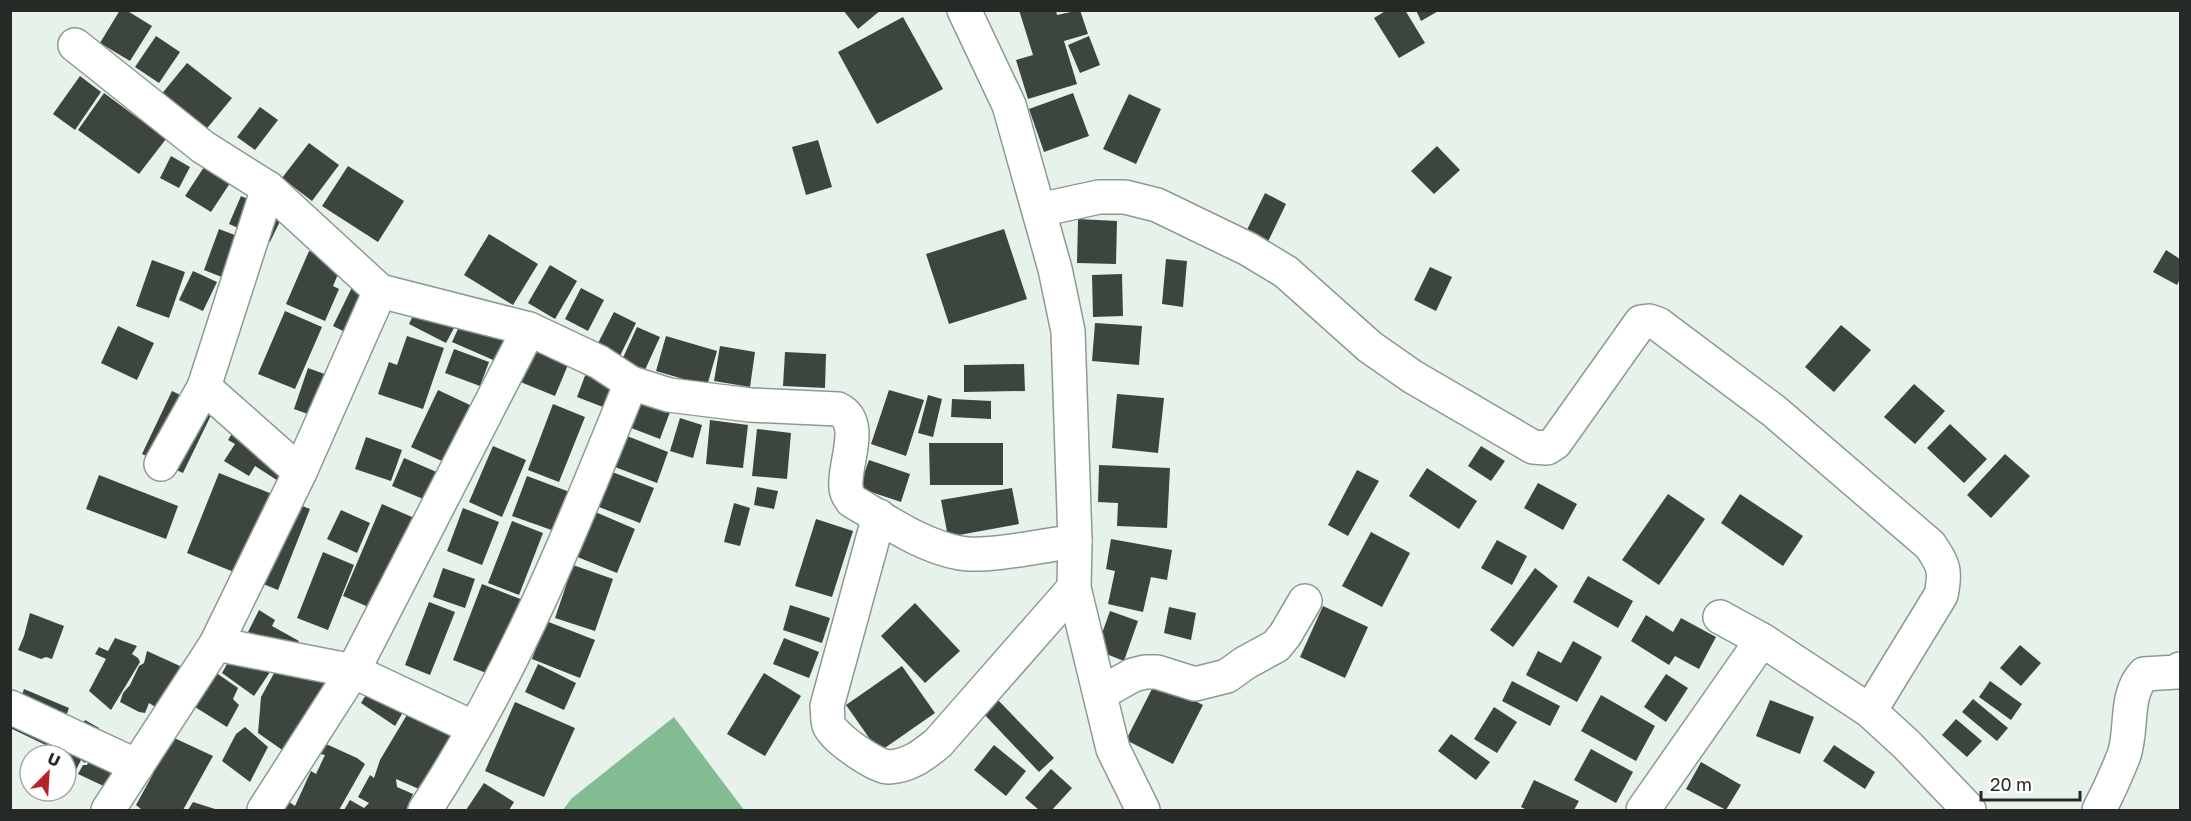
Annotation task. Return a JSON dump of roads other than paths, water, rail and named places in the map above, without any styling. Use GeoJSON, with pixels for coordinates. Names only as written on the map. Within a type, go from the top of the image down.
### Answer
{"type":"FeatureCollection","features":[{"type":"Feature","properties":{"kind":"street"},"geometry":{"type":"LineString","coordinates":[[964,10],[1009,105],[1055,269],[1068,331],[1075,541],[1074,588],[1113,749],[1143,810]]}},
{"type":"Feature","properties":{"kind":"street"},"geometry":{"type":"LineString","coordinates":[[75,45],[203,147],[268,188],[380,291],[529,329],[599,362],[631,383],[669,395],[750,405],[838,409],[846,413],[852,435],[846,490],[852,501],[934,546],[962,554],[989,553],[1075,541]]}},
{"type":"Feature","properties":{"kind":"street"},"geometry":{"type":"LineString","coordinates":[[161,464],[204,387],[268,188]]}},
{"type":"Feature","properties":{"kind":"street"},"geometry":{"type":"LineString","coordinates":[[1039,210],[1099,197],[1125,197],[1157,205],[1248,249],[1286,272],[1378,353],[1413,377],[1533,447],[1547,448],[1555,443],[1641,322],[1649,321],[1658,324],[1774,411],[1930,545],[1943,563],[1945,577],[1941,595],[1870,711]]}},
{"type":"Feature","properties":{"kind":"street"},"geometry":{"type":"LineString","coordinates":[[108,810],[216,644],[300,472],[380,291]]}},
{"type":"Feature","properties":{"kind":"street"},"geometry":{"type":"LineString","coordinates":[[264,810],[353,671],[529,329]]}},
{"type":"Feature","properties":{"kind":"street"},"geometry":{"type":"LineString","coordinates":[[425,810],[506,671],[579,513],[631,383]]}},
{"type":"Feature","properties":{"kind":"street"},"geometry":{"type":"LineString","coordinates":[[204,387],[300,472]]}},
{"type":"Feature","properties":{"kind":"street"},"geometry":{"type":"LineString","coordinates":[[879,516],[827,706],[829,725],[841,740],[887,767],[916,761],[939,743],[1074,588]]}},
{"type":"Feature","properties":{"kind":"street"},"geometry":{"type":"LineString","coordinates":[[1101,693],[1132,675],[1144,672],[1157,672],[1195,684],[1227,676],[1276,646],[1305,601]]}},
{"type":"Feature","properties":{"kind":"street"},"geometry":{"type":"LineString","coordinates":[[1720,617],[1762,640],[1870,711],[1907,745],[1969,810]]}},
{"type":"Feature","properties":{"kind":"street"},"geometry":{"type":"LineString","coordinates":[[1642,810],[1762,640]]}},
{"type":"Feature","properties":{"kind":"street"},"geometry":{"type":"LineString","coordinates":[[216,644],[353,671],[474,728]]}},
{"type":"Feature","properties":{"kind":"street"},"geometry":{"type":"LineString","coordinates":[[2099,810],[2125,753],[2133,693],[2139,680],[2144,674],[2177,672],[2181,669]]}},
{"type":"Feature","properties":{"kind":"street"},"geometry":{"type":"LineString","coordinates":[[10,706],[137,766]]}}]}
